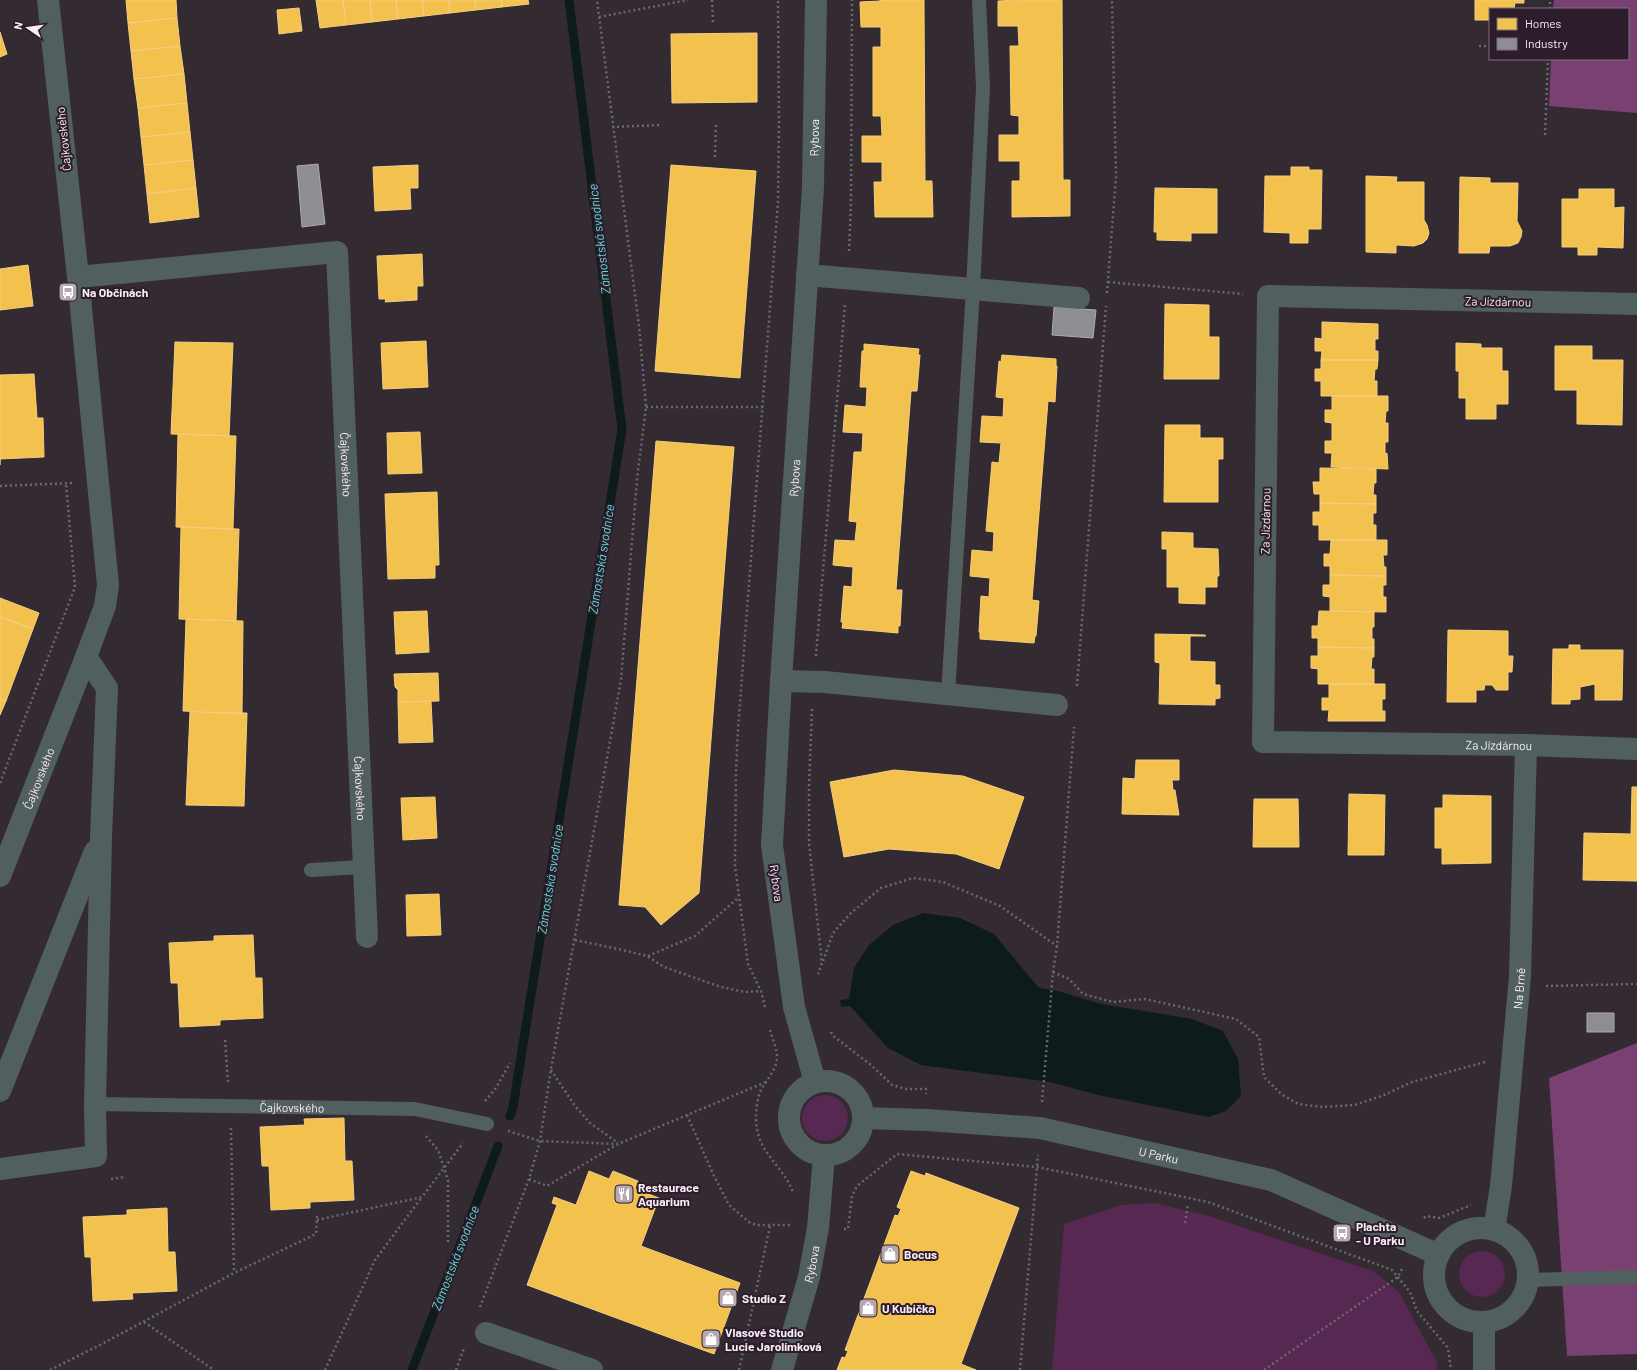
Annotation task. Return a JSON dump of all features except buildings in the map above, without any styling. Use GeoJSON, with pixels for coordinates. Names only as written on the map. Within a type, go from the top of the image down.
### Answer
{"type":"FeatureCollection","features":[{"type":"Feature","properties":{"kind":"street","name":"Čajkovského"},"geometry":{"type":"LineString","coordinates":[[0,876],[105,606],[108,585],[78,277],[48,0]]}},
{"type":"Feature","properties":{"kind":"street","name":"Rybova"},"geometry":{"type":"LineString","coordinates":[[815,1082],[794,1007],[772,845],[781,681],[813,187],[816,0]]}},
{"type":"Feature","properties":{"kind":"street","name":"Čajkovského"},"geometry":{"type":"LineString","coordinates":[[78,277],[336,252],[367,937]]}},
{"type":"Feature","properties":{"kind":"street"},"geometry":{"type":"LineString","coordinates":[[807,275],[1079,298]]}},
{"type":"Feature","properties":{"kind":"street","name":"Za Jízdárnou"},"geometry":{"type":"LineString","coordinates":[[1637,304],[1268,296],[1263,742],[1526,745],[1637,749]]}},
{"type":"Feature","properties":{"kind":"street"},"geometry":{"type":"LineString","coordinates":[[0,1169],[96,1156],[95,1104],[101,837],[107,688],[86,657]]}},
{"type":"Feature","properties":{"kind":"street"},"geometry":{"type":"LineString","coordinates":[[781,681],[813,682],[1057,705]]}},
{"type":"Feature","properties":{"kind":"street","name":"Na Brně"},"geometry":{"type":"LineString","coordinates":[[1494,1230],[1500,1186],[1519,986],[1526,745]]}},
{"type":"Feature","properties":{"kind":"street"},"geometry":{"type":"LineString","coordinates":[[0,1091],[101,837]]}},
{"type":"Feature","properties":{"kind":"street"},"geometry":{"type":"LineString","coordinates":[[827,1080],[838,1082],[848,1088],[856,1096],[862,1107],[863,1118],[861,1130],[856,1141],[847,1149],[836,1154],[824,1156],[803,1148],[795,1139],[790,1128],[788,1117],[790,1105],[796,1095],[804,1087],[815,1082],[827,1080]]}},
{"type":"Feature","properties":{"kind":"street","name":"U Parku"},"geometry":{"type":"LineString","coordinates":[[863,1118],[927,1120],[1040,1128],[1271,1180],[1439,1255]]}},
{"type":"Feature","properties":{"kind":"street","name":"Rybova"},"geometry":{"type":"LineString","coordinates":[[782,1370],[808,1278],[818,1228],[824,1156]]}},
{"type":"Feature","properties":{"kind":"street"},"geometry":{"type":"LineString","coordinates":[[1481,1228],[1494,1230],[1506,1236],[1516,1244],[1523,1255],[1530,1280],[1523,1296],[1513,1309],[1499,1318],[1484,1322],[1468,1320],[1453,1313],[1442,1301],[1435,1286],[1434,1270],[1439,1255],[1446,1244],[1456,1235],[1468,1230],[1481,1228]]}},
{"type":"Feature","properties":{"kind":"street"},"geometry":{"type":"LineString","coordinates":[[1484,1322],[1484,1370]]}},
{"type":"Feature","properties":{"kind":"street"},"geometry":{"type":"LineString","coordinates":[[476,1337],[592,1370]]}},
{"type":"Feature","properties":{"kind":"lane"},"geometry":{"type":"LineString","coordinates":[[948,695],[973,289],[983,87],[980,0]]}},
{"type":"Feature","properties":{"kind":"lane"},"geometry":{"type":"LineString","coordinates":[[311,870],[363,867]]}},
{"type":"Feature","properties":{"kind":"lane","name":"Čajkovského"},"geometry":{"type":"LineString","coordinates":[[95,1104],[415,1109],[478,1122]]}},
{"type":"Feature","properties":{"kind":"lane"},"geometry":{"type":"LineString","coordinates":[[1530,1280],[1637,1277]]}},
{"type":"Feature","properties":{"kind":"path"},"geometry":{"type":"LineString","coordinates":[[478,1311],[529,1179],[540,1140],[551,1069],[621,680],[637,479],[646,406],[640,326],[596,0]]}},
{"type":"Feature","properties":{"kind":"path"},"geometry":{"type":"LineString","coordinates":[[599,17],[688,0]]}},
{"type":"Feature","properties":{"kind":"path"},"geometry":{"type":"LineString","coordinates":[[712,0],[713,22]]}},
{"type":"Feature","properties":{"kind":"path"},"geometry":{"type":"LineString","coordinates":[[766,1013],[761,991],[748,964],[735,866],[736,771],[778,202],[778,0]]}},
{"type":"Feature","properties":{"kind":"path"},"geometry":{"type":"LineString","coordinates":[[822,963],[809,843],[810,740],[813,682],[847,278],[851,204],[852,0]]}},
{"type":"Feature","properties":{"kind":"path"},"geometry":{"type":"LineString","coordinates":[[1106,298],[1116,176],[1112,0]]}},
{"type":"Feature","properties":{"kind":"path"},"geometry":{"type":"LineString","coordinates":[[1480,46],[1489,46]]}},
{"type":"Feature","properties":{"kind":"path"},"geometry":{"type":"LineString","coordinates":[[1546,135],[1548,60]]}},
{"type":"Feature","properties":{"kind":"path"},"geometry":{"type":"LineString","coordinates":[[715,157],[716,123]]}},
{"type":"Feature","properties":{"kind":"path"},"geometry":{"type":"LineString","coordinates":[[612,127],[659,125]]}},
{"type":"Feature","properties":{"kind":"path"},"geometry":{"type":"LineString","coordinates":[[1108,282],[1268,296]]}},
{"type":"Feature","properties":{"kind":"path"},"geometry":{"type":"LineString","coordinates":[[1076,693],[1106,305]]}},
{"type":"Feature","properties":{"kind":"path"},"geometry":{"type":"LineString","coordinates":[[646,406],[763,407]]}},
{"type":"Feature","properties":{"kind":"path"},"geometry":{"type":"LineString","coordinates":[[0,486],[99,482]]}},
{"type":"Feature","properties":{"kind":"path"},"geometry":{"type":"LineString","coordinates":[[0,783],[75,587],[66,484]]}},
{"type":"Feature","properties":{"kind":"path"},"geometry":{"type":"LineString","coordinates":[[1020,1370],[1051,988],[1057,946],[1074,725]]}},
{"type":"Feature","properties":{"kind":"path"},"geometry":{"type":"LineString","coordinates":[[0,770],[4,772]]}},
{"type":"Feature","properties":{"kind":"path"},"geometry":{"type":"LineString","coordinates":[[817,975],[833,933],[851,913],[881,888],[912,878],[943,882],[1000,906],[1057,946]]}},
{"type":"Feature","properties":{"kind":"path"},"geometry":{"type":"LineString","coordinates":[[647,956],[695,936],[739,898]]}},
{"type":"Feature","properties":{"kind":"path"},"geometry":{"type":"LineString","coordinates":[[575,940],[647,956],[664,967],[721,987],[745,992],[761,991]]}},
{"type":"Feature","properties":{"kind":"path"},"geometry":{"type":"LineString","coordinates":[[1053,972],[1069,979],[1083,994],[1113,1002],[1145,999],[1236,1019],[1259,1037],[1264,1077],[1281,1094],[1298,1104],[1323,1107],[1355,1105],[1384,1095],[1412,1082],[1490,1062]]}},
{"type":"Feature","properties":{"kind":"path"},"geometry":{"type":"LineString","coordinates":[[1519,986],[1637,984]]}},
{"type":"Feature","properties":{"kind":"path"},"geometry":{"type":"LineString","coordinates":[[770,1028],[777,1057],[774,1069],[760,1091],[757,1104],[756,1121],[760,1138],[766,1153],[790,1185],[795,1200]]}},
{"type":"Feature","properties":{"kind":"path"},"geometry":{"type":"LineString","coordinates":[[830,1028],[832,1035],[871,1065],[892,1085],[906,1089],[926,1089],[927,1120]]}},
{"type":"Feature","properties":{"kind":"path"},"geometry":{"type":"LineString","coordinates":[[225,1040],[230,1106],[234,1273]]}},
{"type":"Feature","properties":{"kind":"path"},"geometry":{"type":"LineString","coordinates":[[325,1370],[375,1260],[478,1122],[510,1064]]}},
{"type":"Feature","properties":{"kind":"path"},"geometry":{"type":"LineString","coordinates":[[551,1069],[575,1106],[590,1123],[618,1144]]}},
{"type":"Feature","properties":{"kind":"path"},"geometry":{"type":"LineString","coordinates":[[529,1179],[547,1186],[618,1144],[766,1082]]}},
{"type":"Feature","properties":{"kind":"path"},"geometry":{"type":"LineString","coordinates":[[687,1115],[714,1176],[729,1205],[749,1222],[756,1225],[795,1225],[818,1228],[848,1229],[852,1196],[857,1186],[897,1154],[1037,1167],[1208,1202],[1392,1270],[1410,1292],[1417,1311],[1448,1348],[1451,1370]]}},
{"type":"Feature","properties":{"kind":"path"},"geometry":{"type":"LineString","coordinates":[[531,1138],[540,1140],[618,1144]]}},
{"type":"Feature","properties":{"kind":"path"},"geometry":{"type":"LineString","coordinates":[[444,1167],[448,1180],[448,1245]]}},
{"type":"Feature","properties":{"kind":"path"},"geometry":{"type":"LineString","coordinates":[[317,1220],[422,1197]]}},
{"type":"Feature","properties":{"kind":"path"},"geometry":{"type":"LineString","coordinates":[[1264,1370],[1398,1277],[1426,1216],[1440,1218],[1473,1205],[1476,1201]]}},
{"type":"Feature","properties":{"kind":"path"},"geometry":{"type":"LineString","coordinates":[[1185,1223],[1188,1204]]}},
{"type":"Feature","properties":{"kind":"path"},"geometry":{"type":"LineString","coordinates":[[50,1370],[144,1322],[234,1273],[316,1234],[316,1215]]}},
{"type":"Feature","properties":{"kind":"path"},"geometry":{"type":"LineString","coordinates":[[739,1370],[770,1226]]}},
{"type":"Feature","properties":{"kind":"path"},"geometry":{"type":"LineString","coordinates":[[1507,1321],[1518,1312],[1527,1300],[1530,1280]]}},
{"type":"Feature","properties":{"kind":"path"},"geometry":{"type":"LineString","coordinates":[[144,1322],[214,1370]]}},
{"type":"Feature","properties":{"kind":"path"},"geometry":{"type":"LineString","coordinates":[[456,1370],[476,1337]]}},
{"type":"Feature","properties":{"kind":"shaded area"},"geometry":{"type":"Polygon","coordinates":[[[1554,0],[1637,0],[1637,113],[1549,106],[1551,60],[1629,60],[1629,8],[1553,8],[1554,0]]]}},
{"type":"Feature","properties":{"kind":"shaded area"},"geometry":{"type":"Polygon","coordinates":[[[923,913],[960,918],[994,934],[1039,988],[1058,991],[1101,1004],[1192,1019],[1223,1031],[1238,1059],[1241,1096],[1226,1111],[1208,1117],[1098,1095],[1050,1082],[921,1065],[888,1048],[850,1006],[841,1007],[840,1000],[849,999],[854,968],[869,945],[893,925],[923,913]]]}},
{"type":"Feature","properties":{"kind":"shaded area"},"geometry":{"type":"Polygon","coordinates":[[[1637,1043],[1637,1354],[1567,1356],[1549,1078],[1637,1043]]]}},
{"type":"Feature","properties":{"kind":"shaded area"},"geometry":{"type":"Polygon","coordinates":[[[825,1095],[838,1099],[844,1105],[848,1118],[844,1131],[838,1137],[825,1141],[812,1137],[806,1131],[802,1118],[806,1105],[812,1099],[825,1095]]]}},
{"type":"Feature","properties":{"kind":"shaded area"},"geometry":{"type":"Polygon","coordinates":[[[1155,1203],[1209,1216],[1373,1271],[1399,1292],[1437,1362],[1437,1370],[1052,1370],[1064,1224],[1121,1205],[1155,1203]]]}},
{"type":"Feature","properties":{"kind":"shaded area"},"geometry":{"type":"Polygon","coordinates":[[[1487,1251],[1499,1257],[1504,1265],[1504,1283],[1499,1291],[1491,1296],[1477,1297],[1465,1291],[1460,1283],[1459,1269],[1465,1257],[1473,1252],[1487,1251]]]}},
{"type":"Feature","properties":{"kind":"waterway","name":"Zámostská svodnice"},"geometry":{"type":"LineString","coordinates":[[510,1116],[513,1107],[622,429],[569,0]]}},
{"type":"Feature","properties":{"kind":"waterway","name":"Zámostská svodnice"},"geometry":{"type":"LineString","coordinates":[[412,1370],[498,1146]]}},
{"type":"Feature","properties":{"kind":"place","name":"Na Občinách"},"geometry":{"type":"Point","coordinates":[68,292]}},
{"type":"Feature","properties":{"kind":"place","name":"Restaurace Aquarium"},"geometry":{"type":"Point","coordinates":[624,1194]}},
{"type":"Feature","properties":{"kind":"place","name":"Plachta - U Parku"},"geometry":{"type":"Point","coordinates":[1342,1233]}},
{"type":"Feature","properties":{"kind":"place","name":"Bocus"},"geometry":{"type":"Point","coordinates":[890,1254]}},
{"type":"Feature","properties":{"kind":"place","name":"Studio Z"},"geometry":{"type":"Point","coordinates":[728,1298]}},
{"type":"Feature","properties":{"kind":"place","name":"U Kubíčka"},"geometry":{"type":"Point","coordinates":[868,1308]}},
{"type":"Feature","properties":{"kind":"place","name":"Vlasové Studio Lucie Jarolímková"},"geometry":{"type":"Point","coordinates":[711,1339]}}]}
